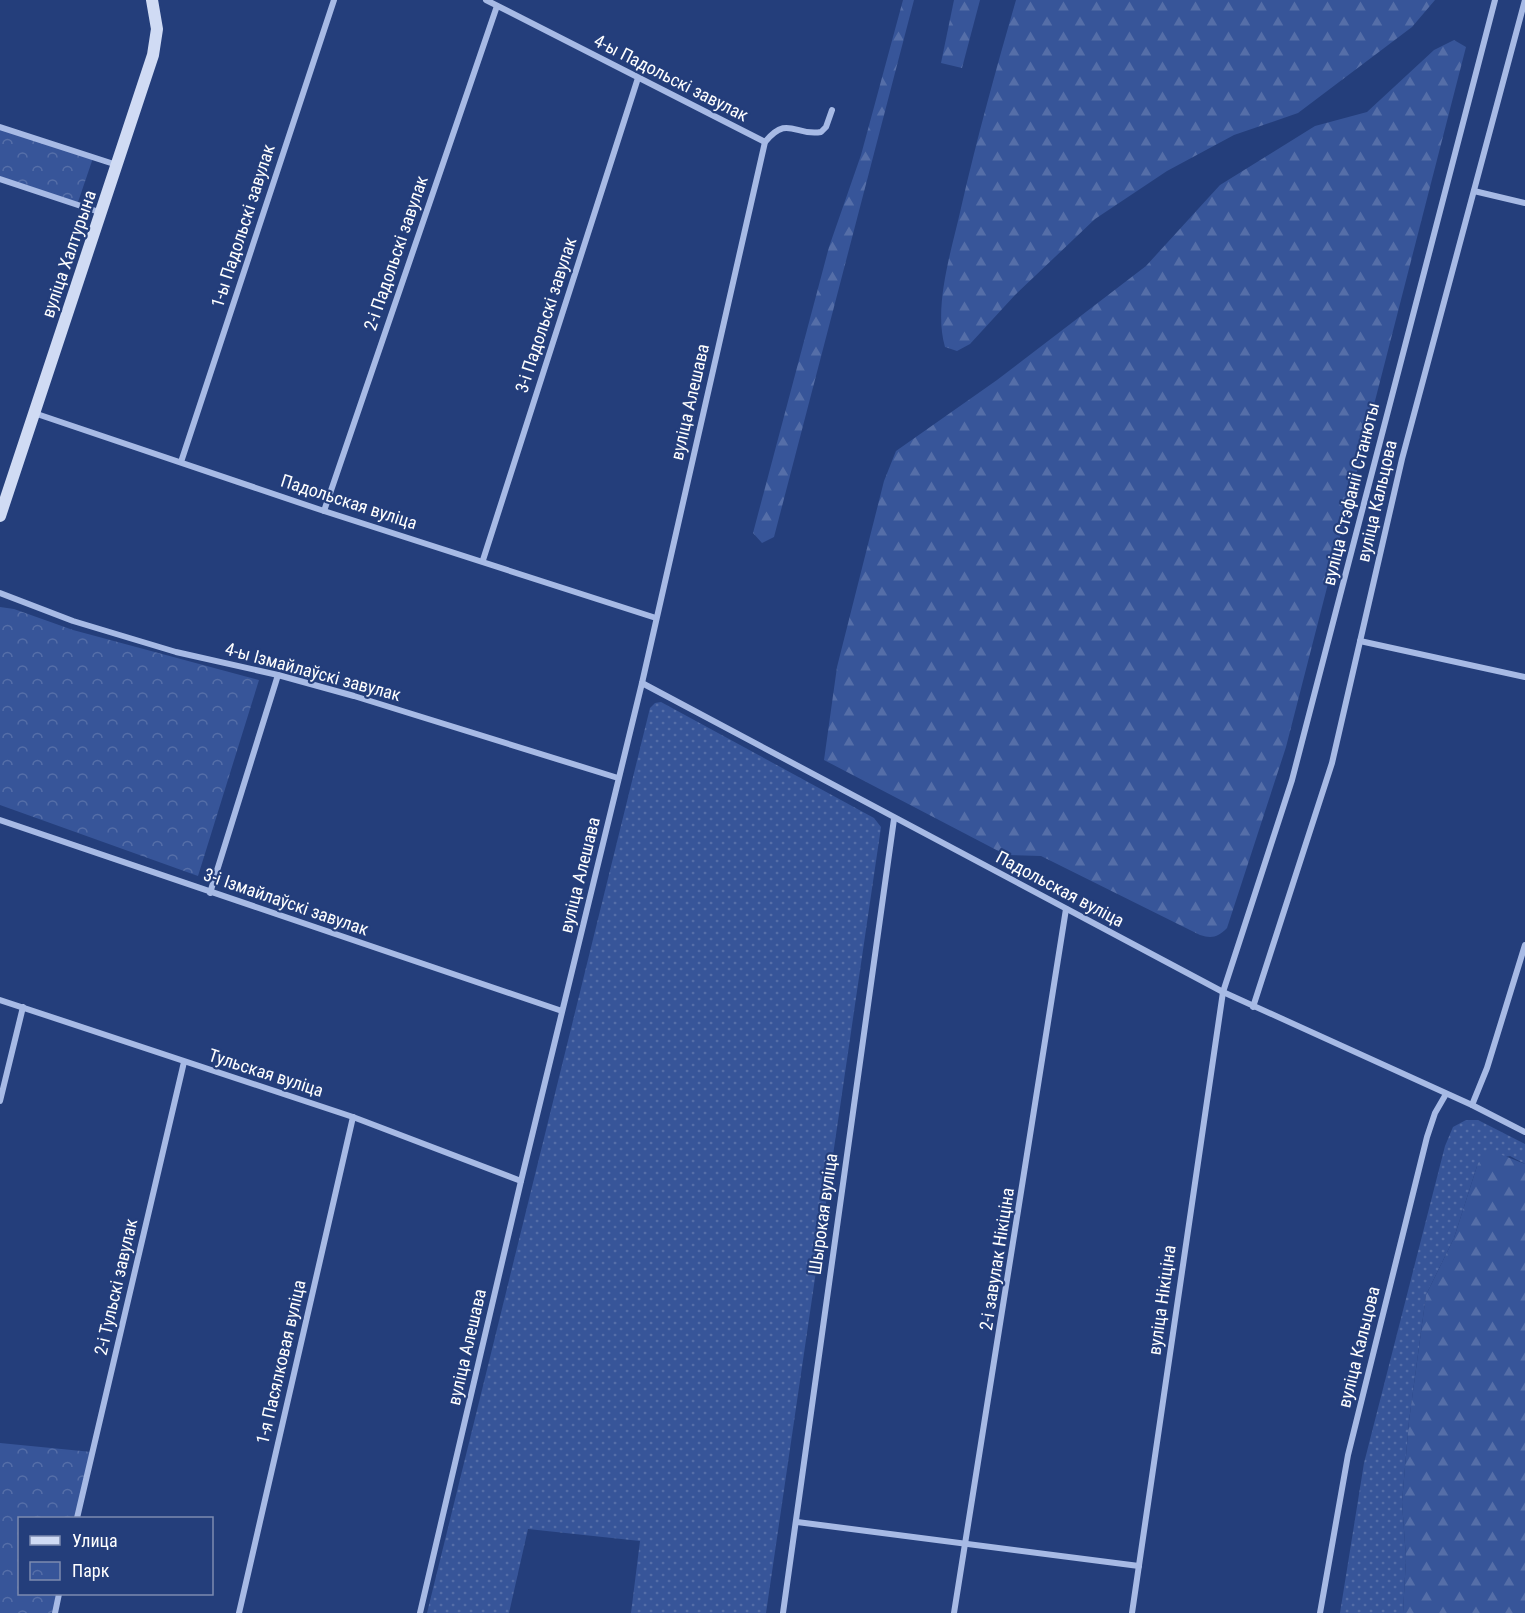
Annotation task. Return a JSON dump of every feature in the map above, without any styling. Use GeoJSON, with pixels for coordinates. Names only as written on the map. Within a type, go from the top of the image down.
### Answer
{"type":"FeatureCollection","features":[{"type":"Feature","properties":{"kind":"street","name":"вуліца Халтурына"},"geometry":{"type":"LineString","coordinates":[[0,516],[153,55],[157,29],[152,0]]}},
{"type":"Feature","properties":{"kind":"street","name":"1-ы Падольскі завулак"},"geometry":{"type":"LineString","coordinates":[[181,462],[334,0]]}},
{"type":"Feature","properties":{"kind":"street","name":"4-ы Падольскі завулак"},"geometry":{"type":"LineString","coordinates":[[486,0],[765,142]]}},
{"type":"Feature","properties":{"kind":"street","name":"вуліца Стэфаніі Станюты"},"geometry":{"type":"LineString","coordinates":[[1223,992],[1292,780],[1495,0]]}},
{"type":"Feature","properties":{"kind":"street","name":"вуліца Кальцова"},"geometry":{"type":"LineString","coordinates":[[1253,1007],[1332,764],[1402,459],[1525,0]]}},
{"type":"Feature","properties":{"kind":"street","name":"2-і Падольскі завулак"},"geometry":{"type":"LineString","coordinates":[[324,511],[497,6]]}},
{"type":"Feature","properties":{"kind":"street","name":"3-і Падольскі завулак"},"geometry":{"type":"LineString","coordinates":[[483,560],[638,78]]}},
{"type":"Feature","properties":{"kind":"street"},"geometry":{"type":"LineString","coordinates":[[765,142],[782,127],[821,132],[826,127],[832,110]]}},
{"type":"Feature","properties":{"kind":"street"},"geometry":{"type":"LineString","coordinates":[[0,127],[117,165]]}},
{"type":"Feature","properties":{"kind":"street","name":"вуліца Алешава"},"geometry":{"type":"LineString","coordinates":[[420,1613],[521,1181],[642,683],[765,142]]}},
{"type":"Feature","properties":{"kind":"street"},"geometry":{"type":"LineString","coordinates":[[0,179],[102,213]]}},
{"type":"Feature","properties":{"kind":"street"},"geometry":{"type":"LineString","coordinates":[[1474,191],[1525,203]]}},
{"type":"Feature","properties":{"kind":"street","name":"Падольская вуліца"},"geometry":{"type":"LineString","coordinates":[[34,412],[324,511],[483,560],[656,618]]}},
{"type":"Feature","properties":{"kind":"street","name":"4-ы Ізмайлаўскі завулак"},"geometry":{"type":"LineString","coordinates":[[0,593],[73,621],[176,652],[278,675],[618,778]]}},
{"type":"Feature","properties":{"kind":"street"},"geometry":{"type":"LineString","coordinates":[[1360,641],[1525,677]]}},
{"type":"Feature","properties":{"kind":"street"},"geometry":{"type":"LineString","coordinates":[[210,893],[278,675]]}},
{"type":"Feature","properties":{"kind":"street","name":"Падольская вуліца"},"geometry":{"type":"LineString","coordinates":[[642,683],[1223,992],[1472,1105],[1525,1132]]}},
{"type":"Feature","properties":{"kind":"street","name":"Шырокая вуліца"},"geometry":{"type":"LineString","coordinates":[[783,1613],[894,819]]}},
{"type":"Feature","properties":{"kind":"street","name":"3-і Ізмайлаўскі завулак"},"geometry":{"type":"LineString","coordinates":[[0,820],[562,1011]]}},
{"type":"Feature","properties":{"kind":"street","name":"2-і завулак Нікіціна"},"geometry":{"type":"LineString","coordinates":[[954,1613],[1066,909]]}},
{"type":"Feature","properties":{"kind":"street"},"geometry":{"type":"LineString","coordinates":[[1472,1105],[1487,1068],[1525,945]]}},
{"type":"Feature","properties":{"kind":"street","name":"вуліца Нікіціна"},"geometry":{"type":"LineString","coordinates":[[1132,1613],[1223,992]]}},
{"type":"Feature","properties":{"kind":"street","name":"Тульская вуліца"},"geometry":{"type":"LineString","coordinates":[[0,1000],[353,1117],[521,1181]]}},
{"type":"Feature","properties":{"kind":"street"},"geometry":{"type":"LineString","coordinates":[[0,1101],[23,1007]]}},
{"type":"Feature","properties":{"kind":"street","name":"2-і Тульскі завулак"},"geometry":{"type":"LineString","coordinates":[[77,1517],[184,1062]]}},
{"type":"Feature","properties":{"kind":"street","name":"вуліца Кальцова"},"geometry":{"type":"LineString","coordinates":[[1320,1613],[1348,1455],[1427,1137],[1435,1113],[1446,1094]]}},
{"type":"Feature","properties":{"kind":"street","name":"1-я Пасялковая вуліца"},"geometry":{"type":"LineString","coordinates":[[239,1613],[353,1117]]}},
{"type":"Feature","properties":{"kind":"street"},"geometry":{"type":"LineString","coordinates":[[797,1522],[1138,1566]]}},
{"type":"Feature","properties":{"kind":"street"},"geometry":{"type":"LineString","coordinates":[[55,1613],[59,1595]]}},
{"type":"Feature","properties":{"kind":"green space"},"geometry":{"type":"Polygon","coordinates":[[[903,0],[914,0],[774,537],[762,543],[753,533],[829,247],[861,155],[903,0]]]}},
{"type":"Feature","properties":{"kind":"green space"},"geometry":{"type":"Polygon","coordinates":[[[954,0],[980,0],[962,68],[941,63],[954,0]]]}},
{"type":"Feature","properties":{"kind":"green space"},"geometry":{"type":"Polygon","coordinates":[[[1016,0],[1435,0],[1412,27],[1298,113],[1234,135],[1167,171],[1095,219],[1015,295],[970,344],[957,351],[945,347],[942,331],[942,296],[945,278],[980,130],[1016,0]]]}},
{"type":"Feature","properties":{"kind":"green space"},"geometry":{"type":"Polygon","coordinates":[[[1454,40],[1466,47],[1286,747],[1227,928],[1215,936],[1200,935],[1041,856],[1006,855],[824,760],[837,667],[884,481],[896,451],[997,380],[1146,266],[1220,185],[1315,126],[1367,112],[1434,50],[1454,40]]]}},
{"type":"Feature","properties":{"kind":"green space"},"geometry":{"type":"Polygon","coordinates":[[[0,127],[93,158],[77,205],[0,179],[0,127]]]}},
{"type":"Feature","properties":{"kind":"green space"},"geometry":{"type":"Polygon","coordinates":[[[0,607],[14,609],[73,630],[259,680],[198,876],[0,805],[0,607]]]}},
{"type":"Feature","properties":{"kind":"green space"},"geometry":{"type":"Polygon","coordinates":[[[661,702],[874,818],[881,827],[766,1613],[631,1613],[640,1541],[528,1529],[509,1613],[427,1613],[650,708],[655,703],[661,702]]]}},
{"type":"Feature","properties":{"kind":"green space"},"geometry":{"type":"Polygon","coordinates":[[[1466,1120],[1478,1120],[1525,1144],[1525,1164],[1510,1156],[1478,1163],[1454,1238],[1426,1295],[1409,1421],[1402,1502],[1406,1558],[1403,1613],[1340,1613],[1364,1463],[1445,1146],[1453,1127],[1466,1120]]]}},
{"type":"Feature","properties":{"kind":"green space"},"geometry":{"type":"Polygon","coordinates":[[[1492,1151],[1525,1164],[1525,1613],[1403,1613],[1406,1558],[1402,1502],[1409,1421],[1426,1295],[1454,1238],[1478,1163],[1492,1151]]]}},
{"type":"Feature","properties":{"kind":"green space"},"geometry":{"type":"Polygon","coordinates":[[[0,1443],[92,1452],[77,1517],[18,1517],[18,1595],[59,1595],[55,1613],[0,1613],[0,1443]]]}}]}
